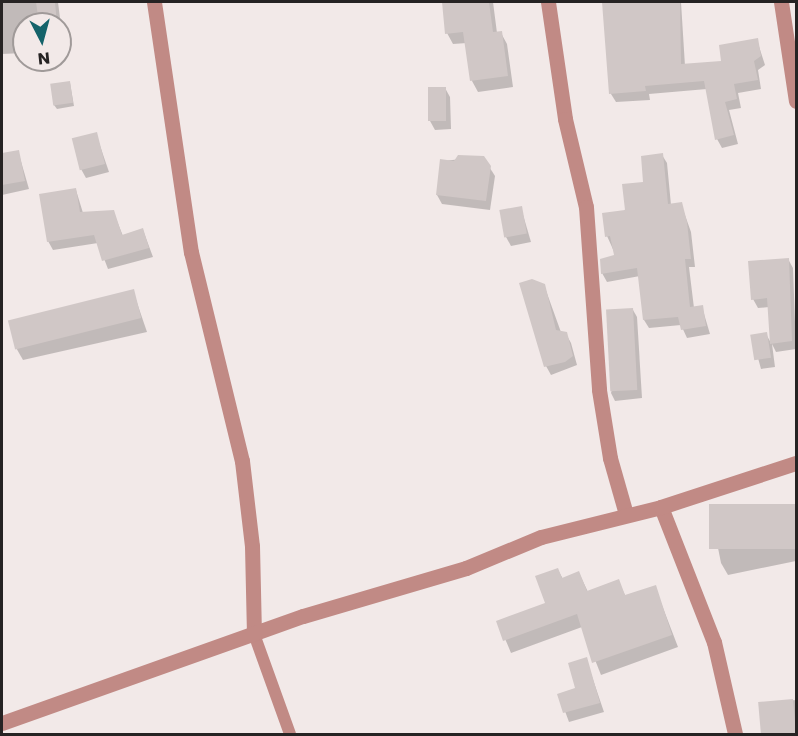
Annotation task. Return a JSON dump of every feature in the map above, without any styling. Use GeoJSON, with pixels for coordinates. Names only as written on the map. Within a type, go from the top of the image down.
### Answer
{"type":"FeatureCollection","features":[{"type":"Feature","properties":{"kind":"street"},"geometry":{"type":"LineString","coordinates":[[154,2],[191,252],[242,461],[252,546],[254,634]]}},
{"type":"Feature","properties":{"kind":"street"},"geometry":{"type":"LineString","coordinates":[[548,2],[564,119],[586,207],[600,390],[610,458],[626,514]]}},
{"type":"Feature","properties":{"kind":"street"},"geometry":{"type":"LineString","coordinates":[[781,2],[790,19],[796,101]]}},
{"type":"Feature","properties":{"kind":"street"},"geometry":{"type":"LineString","coordinates":[[2,723],[387,589],[466,568],[541,537],[661,507],[796,463]]}},
{"type":"Feature","properties":{"kind":"street"},"geometry":{"type":"LineString","coordinates":[[661,507],[714,642],[735,735]]}},
{"type":"Feature","properties":{"kind":"lane"},"geometry":{"type":"LineString","coordinates":[[254,634],[290,735]]}},
{"type":"Feature","properties":{"kind":"building"},"geometry":{"type":"Polygon","coordinates":[[[36,2],[55,2],[56,12],[37,12],[36,2]]]}},
{"type":"Feature","properties":{"kind":"building"},"geometry":{"type":"Polygon","coordinates":[[[442,2],[489,2],[493,32],[502,31],[508,76],[470,81],[463,32],[445,34],[442,2]]]}},
{"type":"Feature","properties":{"kind":"building"},"geometry":{"type":"Polygon","coordinates":[[[602,2],[680,2],[681,64],[721,61],[719,45],[758,38],[761,56],[754,61],[758,80],[734,84],[737,99],[725,102],[734,135],[715,140],[704,81],[645,86],[646,91],[609,94],[602,2]]]}},
{"type":"Feature","properties":{"kind":"building"},"geometry":{"type":"Polygon","coordinates":[[[70,81],[73,103],[53,106],[50,84],[70,81]]]}},
{"type":"Feature","properties":{"kind":"building"},"geometry":{"type":"Polygon","coordinates":[[[428,87],[446,87],[446,121],[428,121],[428,87]]]}},
{"type":"Feature","properties":{"kind":"building"},"geometry":{"type":"Polygon","coordinates":[[[97,132],[105,164],[80,170],[72,138],[97,132]]]}},
{"type":"Feature","properties":{"kind":"building"},"geometry":{"type":"Polygon","coordinates":[[[19,150],[25,181],[2,185],[2,153],[19,150]]]}},
{"type":"Feature","properties":{"kind":"building"},"geometry":{"type":"Polygon","coordinates":[[[663,153],[668,204],[682,202],[687,222],[691,259],[685,259],[690,307],[703,305],[706,326],[681,330],[678,317],[643,320],[637,268],[601,274],[600,259],[614,255],[610,236],[605,237],[602,213],[625,210],[622,184],[643,182],[641,156],[663,153]]]}},
{"type":"Feature","properties":{"kind":"building"},"geometry":{"type":"Polygon","coordinates":[[[458,155],[484,156],[491,166],[486,201],[436,195],[440,159],[454,161],[458,155]]]}},
{"type":"Feature","properties":{"kind":"building"},"geometry":{"type":"Polygon","coordinates":[[[76,188],[80,212],[114,210],[122,235],[143,228],[149,248],[102,261],[94,235],[47,242],[39,194],[76,188]]]}},
{"type":"Feature","properties":{"kind":"building"},"geometry":{"type":"Polygon","coordinates":[[[522,206],[527,234],[504,238],[499,210],[522,206]]]}},
{"type":"Feature","properties":{"kind":"building"},"geometry":{"type":"Polygon","coordinates":[[[789,258],[792,341],[770,344],[767,298],[751,300],[748,261],[789,258]]]}},
{"type":"Feature","properties":{"kind":"building"},"geometry":{"type":"Polygon","coordinates":[[[532,279],[545,284],[556,330],[567,332],[573,356],[565,362],[544,367],[519,283],[532,279]]]}},
{"type":"Feature","properties":{"kind":"building"},"geometry":{"type":"Polygon","coordinates":[[[134,289],[141,318],[15,350],[8,320],[134,289]]]}},
{"type":"Feature","properties":{"kind":"building"},"geometry":{"type":"Polygon","coordinates":[[[633,308],[637,390],[610,391],[606,309],[633,308]]]}},
{"type":"Feature","properties":{"kind":"building"},"geometry":{"type":"Polygon","coordinates":[[[767,332],[771,358],[754,360],[750,335],[767,332]]]}},
{"type":"Feature","properties":{"kind":"building"},"geometry":{"type":"Polygon","coordinates":[[[709,504],[796,504],[796,549],[709,549],[709,504]]]}},
{"type":"Feature","properties":{"kind":"building"},"geometry":{"type":"Polygon","coordinates":[[[558,568],[562,578],[579,571],[587,591],[619,579],[625,595],[656,585],[672,635],[592,663],[577,614],[503,641],[496,621],[545,603],[535,576],[558,568]]]}},
{"type":"Feature","properties":{"kind":"building"},"geometry":{"type":"Polygon","coordinates":[[[587,657],[600,703],[563,713],[557,694],[575,688],[568,663],[587,657]]]}},
{"type":"Feature","properties":{"kind":"building"},"geometry":{"type":"Polygon","coordinates":[[[793,699],[796,734],[761,734],[758,702],[793,699]]]}}]}
